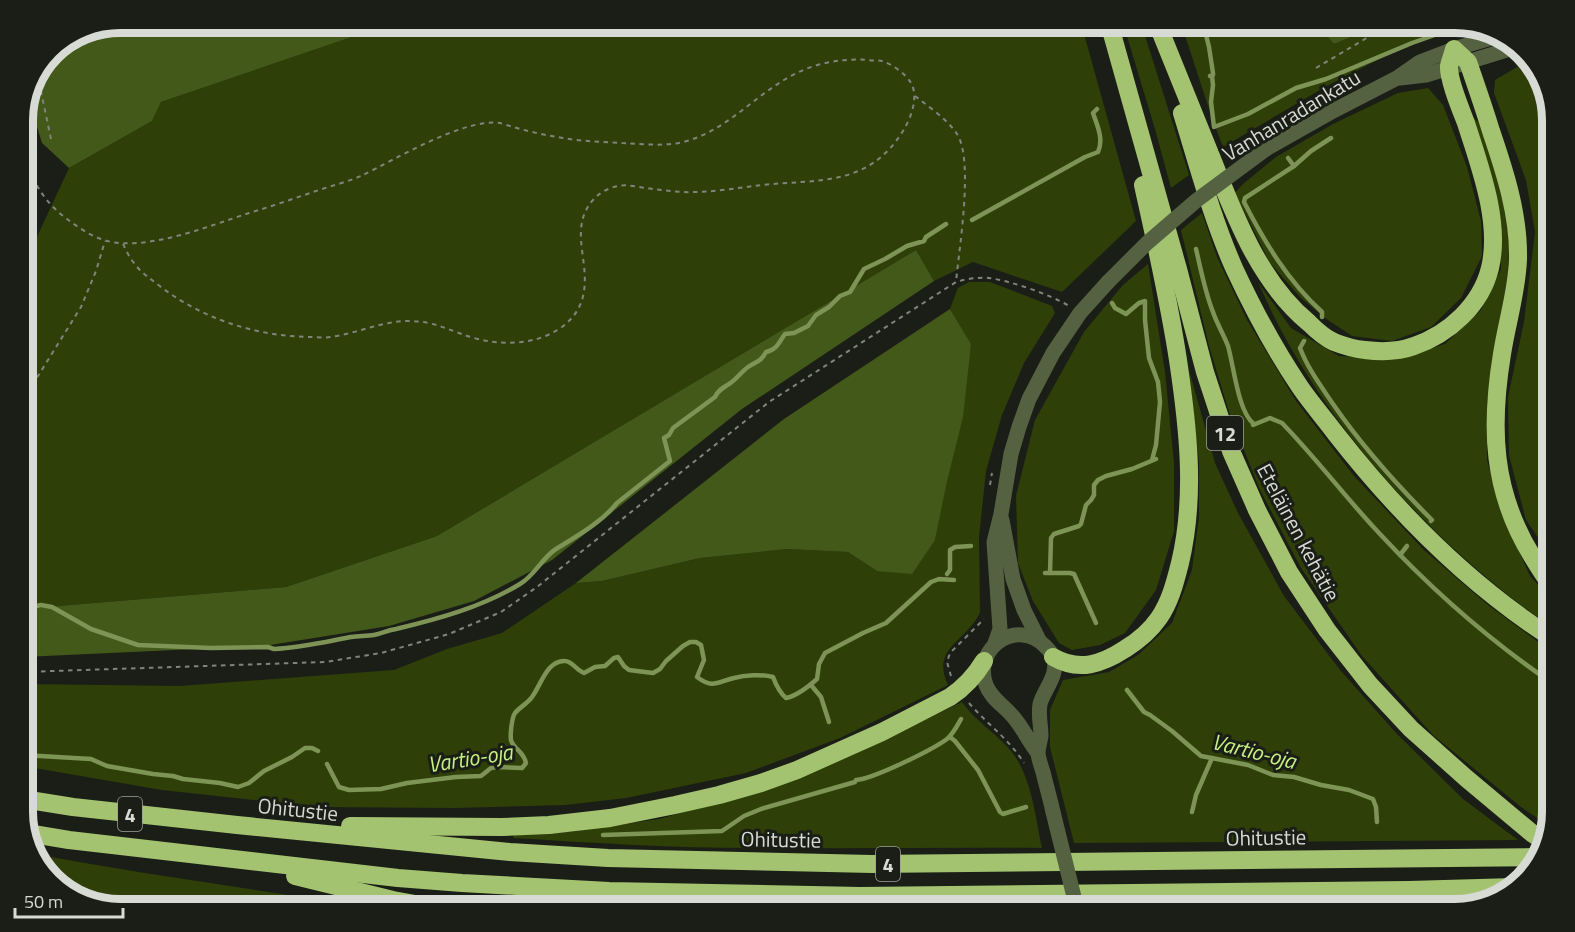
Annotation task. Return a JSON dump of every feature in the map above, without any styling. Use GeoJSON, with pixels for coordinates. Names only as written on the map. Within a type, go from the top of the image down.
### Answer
{"type":"FeatureCollection","features":[{"type":"Feature","properties":{"kind":"highway"},"geometry":{"type":"LineString","coordinates":[[1053,657],[1073,665],[1101,661],[1133,644],[1152,627],[1168,601],[1176,580],[1189,509],[1186,423],[1171,319],[1111,33]]}},
{"type":"Feature","properties":{"kind":"highway","name":"Eteläinen kehätie"},"geometry":{"type":"LineString","coordinates":[[1112,33],[1206,372],[1231,451],[1257,510],[1289,572],[1327,630],[1370,685],[1411,729],[1538,837]]}},
{"type":"Feature","properties":{"kind":"highway"},"geometry":{"type":"LineString","coordinates":[[1159,33],[1216,222],[1234,267],[1269,336],[1300,388],[1372,479],[1403,514],[1442,552],[1489,592],[1542,631]]}},
{"type":"Feature","properties":{"kind":"highway"},"geometry":{"type":"LineString","coordinates":[[1160,33],[1239,225],[1267,276],[1295,312],[1333,342],[1379,352],[1407,349],[1424,343],[1447,330],[1472,305],[1490,270],[1494,250],[1493,222],[1475,152],[1449,68],[1454,49],[1468,62],[1507,180],[1517,226],[1518,260],[1497,391],[1495,423],[1497,456],[1503,490],[1515,523],[1542,572]]}},
{"type":"Feature","properties":{"kind":"highway"},"geometry":{"type":"LineString","coordinates":[[237,825],[502,827],[549,825],[609,818],[675,805],[761,783],[852,746],[950,697],[975,675],[984,661]]}},
{"type":"Feature","properties":{"kind":"highway","name":"Ohitustie"},"geometry":{"type":"LineString","coordinates":[[33,801],[237,825],[510,852],[608,858],[860,864],[1529,857]]}},
{"type":"Feature","properties":{"kind":"highway","name":"4"},"geometry":{"type":"LineString","coordinates":[[37,835],[223,858],[430,880],[621,891],[860,896],[1498,887]]}},
{"type":"Feature","properties":{"kind":"highway"},"geometry":{"type":"LineString","coordinates":[[223,858],[389,899]]}},
{"type":"Feature","properties":{"kind":"street","name":"Vanhanradankatu"},"geometry":{"type":"LineString","coordinates":[[984,661],[1000,629],[994,542],[1011,454],[1029,399],[1053,353],[1080,314],[1147,243],[1230,174],[1266,149],[1397,78],[1420,62],[1487,39]]}},
{"type":"Feature","properties":{"kind":"street","name":"Vanhanradankatu"},"geometry":{"type":"LineString","coordinates":[[1397,78],[1426,75],[1506,50]]}},
{"type":"Feature","properties":{"kind":"street","name":"Vanhanradankatu"},"geometry":{"type":"LineString","coordinates":[[1001,514],[1013,579],[1024,610],[1039,640],[1053,657]]}},
{"type":"Feature","properties":{"kind":"street"},"geometry":{"type":"LineString","coordinates":[[995,643],[1013,636],[1026,635],[1039,640]]}},
{"type":"Feature","properties":{"kind":"street"},"geometry":{"type":"LineString","coordinates":[[1053,657],[1055,667],[1053,677],[1041,703],[1038,718],[1041,735],[1038,753],[1075,899]]}},
{"type":"Feature","properties":{"kind":"street"},"geometry":{"type":"LineString","coordinates":[[984,661],[985,682],[988,689],[1014,716],[1038,753]]}},
{"type":"Feature","properties":{"kind":"path"},"geometry":{"type":"LineString","coordinates":[[1316,68],[1374,33]]}},
{"type":"Feature","properties":{"kind":"path"},"geometry":{"type":"LineString","coordinates":[[33,181],[45,199],[82,231],[105,241],[123,244],[172,237],[358,177],[431,141],[476,124],[500,123],[560,138],[587,141],[665,144],[685,141],[711,132],[790,76],[817,65],[857,60],[884,62],[904,74],[912,84],[915,96],[906,127],[898,138],[868,167],[854,173],[822,181],[695,192],[629,185],[607,189],[590,203],[582,222],[581,248],[585,280],[582,303],[561,328],[524,342],[502,343],[477,339],[430,322],[387,322],[330,337],[289,336],[242,328],[180,301],[144,274],[131,260],[123,244]]}},
{"type":"Feature","properties":{"kind":"path"},"geometry":{"type":"LineString","coordinates":[[39,88],[51,139]]}},
{"type":"Feature","properties":{"kind":"path"},"geometry":{"type":"LineString","coordinates":[[915,96],[935,111],[957,134],[963,151],[966,176],[956,282]]}},
{"type":"Feature","properties":{"kind":"path"},"geometry":{"type":"LineString","coordinates":[[33,380],[38,376],[81,307],[105,241]]}},
{"type":"Feature","properties":{"kind":"path"},"geometry":{"type":"LineString","coordinates":[[33,672],[325,662],[381,653],[437,637],[501,612],[537,587],[769,402],[956,282],[963,279],[987,278],[1012,284],[1066,304],[1080,314]]}},
{"type":"Feature","properties":{"kind":"green space"},"geometry":{"type":"Polygon","coordinates":[[[120,33],[364,33],[161,102],[152,121],[69,168],[42,143],[33,114],[42,81],[63,54],[92,38],[120,33]]]}},
{"type":"Feature","properties":{"kind":"green space"},"geometry":{"type":"Polygon","coordinates":[[[364,33],[1084,33],[1136,221],[1062,292],[973,262],[934,281],[916,250],[437,536],[286,587],[33,608],[33,245],[69,168],[152,121],[161,102],[364,33]]]}},
{"type":"Feature","properties":{"kind":"green space"},"geometry":{"type":"Polygon","coordinates":[[[1126,33],[1144,33],[1189,175],[1171,188],[1126,33]]]}},
{"type":"Feature","properties":{"kind":"green space"},"geometry":{"type":"Polygon","coordinates":[[[1184,33],[1324,33],[1334,44],[1361,33],[1434,33],[1325,87],[1223,147],[1184,33]]]}},
{"type":"Feature","properties":{"kind":"green space"},"geometry":{"type":"Polygon","coordinates":[[[1324,33],[1361,33],[1334,44],[1324,33]]]}},
{"type":"Feature","properties":{"kind":"green space"},"geometry":{"type":"Polygon","coordinates":[[[1522,64],[1537,92],[1542,114],[1542,543],[1526,520],[1509,455],[1508,397],[1524,322],[1535,232],[1526,180],[1494,93],[1495,80],[1522,64]]]}},
{"type":"Feature","properties":{"kind":"green space"},"geometry":{"type":"Polygon","coordinates":[[[1428,88],[1443,105],[1467,167],[1481,221],[1482,256],[1461,298],[1431,327],[1392,341],[1352,336],[1325,318],[1300,297],[1270,263],[1235,193],[1276,157],[1333,124],[1398,93],[1428,88]]]}},
{"type":"Feature","properties":{"kind":"green space"},"geometry":{"type":"Polygon","coordinates":[[[1471,117],[1482,124],[1504,194],[1510,229],[1508,272],[1487,405],[1487,460],[1501,511],[1530,576],[1542,589],[1542,620],[1453,548],[1423,519],[1367,457],[1318,391],[1296,356],[1258,282],[1291,328],[1339,356],[1394,360],[1445,344],[1481,310],[1501,269],[1501,223],[1471,117]]]}},
{"type":"Feature","properties":{"kind":"green space"},"geometry":{"type":"Polygon","coordinates":[[[1202,213],[1217,257],[1247,320],[1296,401],[1354,476],[1424,550],[1488,605],[1542,645],[1541,821],[1521,807],[1433,735],[1362,656],[1301,568],[1260,490],[1230,415],[1209,346],[1181,230],[1202,213]]]}},
{"type":"Feature","properties":{"kind":"green space"},"geometry":{"type":"Polygon","coordinates":[[[916,250],[934,281],[742,409],[552,560],[474,601],[389,626],[264,646],[33,657],[33,608],[286,587],[437,536],[916,250]]]}},
{"type":"Feature","properties":{"kind":"green space"},"geometry":{"type":"Polygon","coordinates":[[[1148,264],[1165,372],[1174,463],[1174,531],[1156,590],[1125,633],[1100,645],[1072,650],[1059,643],[1033,601],[1018,563],[1016,496],[1035,420],[1084,332],[1123,285],[1148,264]]]}},
{"type":"Feature","properties":{"kind":"green space"},"geometry":{"type":"Polygon","coordinates":[[[969,282],[990,282],[1052,306],[1055,313],[1024,363],[1002,415],[986,471],[979,537],[980,612],[947,653],[944,672],[948,685],[840,738],[746,773],[626,798],[565,805],[455,808],[319,807],[162,790],[33,768],[33,684],[180,686],[394,670],[447,649],[502,633],[576,583],[602,581],[700,558],[787,549],[848,552],[877,571],[935,540],[971,344],[950,309],[958,288],[969,282]]]}},
{"type":"Feature","properties":{"kind":"green space"},"geometry":{"type":"Polygon","coordinates":[[[950,309],[971,344],[963,417],[935,540],[912,574],[877,571],[848,552],[787,549],[700,558],[602,581],[576,583],[784,419],[950,309]]]}},
{"type":"Feature","properties":{"kind":"green space"},"geometry":{"type":"Polygon","coordinates":[[[1189,370],[1215,463],[1238,513],[1284,596],[1340,670],[1396,733],[1463,799],[1518,840],[1074,843],[1050,747],[1050,710],[1063,680],[1109,672],[1138,655],[1172,623],[1192,570],[1199,517],[1199,462],[1189,370]]]}},
{"type":"Feature","properties":{"kind":"green space"},"geometry":{"type":"Polygon","coordinates":[[[962,702],[1011,751],[1018,761],[1032,797],[1042,848],[725,848],[513,838],[514,834],[570,832],[659,819],[746,795],[885,739],[962,702]]]}},
{"type":"Feature","properties":{"kind":"green space"},"geometry":{"type":"Polygon","coordinates":[[[45,856],[312,899],[108,898],[76,887],[54,869],[45,856]]]}},
{"type":"Feature","properties":{"kind":"green space"},"geometry":{"type":"Polygon","coordinates":[[[410,895],[499,899],[430,899],[410,895]]]}},
{"type":"Feature","properties":{"kind":"waterway"},"geometry":{"type":"LineString","coordinates":[[1206,33],[1213,73],[1210,76]]}},
{"type":"Feature","properties":{"kind":"waterway"},"geometry":{"type":"LineString","coordinates":[[1212,76],[1211,102],[1214,127],[1248,114],[1296,88],[1326,79],[1440,33]]}},
{"type":"Feature","properties":{"kind":"waterway"},"geometry":{"type":"LineString","coordinates":[[972,220],[1098,152],[1100,137],[1093,113],[1097,109]]}},
{"type":"Feature","properties":{"kind":"waterway"},"geometry":{"type":"LineString","coordinates":[[1322,317],[1322,312],[1298,288],[1278,261],[1244,202],[1245,198],[1331,138]]}},
{"type":"Feature","properties":{"kind":"waterway"},"geometry":{"type":"LineString","coordinates":[[1288,158],[1294,166]]}},
{"type":"Feature","properties":{"kind":"waterway"},"geometry":{"type":"LineString","coordinates":[[33,607],[41,605],[52,607],[91,629],[138,645],[211,648],[268,647],[274,649],[377,634],[475,606],[520,584],[551,553],[597,522],[670,461],[664,438],[673,428],[715,397],[745,369],[760,360],[766,352],[775,348],[785,334],[794,333],[808,326],[816,315],[840,296],[850,292],[864,269],[907,246],[924,241],[926,237],[946,224]]}},
{"type":"Feature","properties":{"kind":"waterway"},"geometry":{"type":"LineString","coordinates":[[1196,249],[1210,304],[1228,346],[1240,400],[1254,424]]}},
{"type":"Feature","properties":{"kind":"waterway"},"geometry":{"type":"LineString","coordinates":[[1112,303],[1115,308],[1126,314],[1145,301],[1149,358],[1158,382],[1160,402],[1156,445],[1152,460]]}},
{"type":"Feature","properties":{"kind":"waterway"},"geometry":{"type":"LineString","coordinates":[[1304,341],[1300,348],[1303,356],[1344,420],[1431,521]]}},
{"type":"Feature","properties":{"kind":"waterway"},"geometry":{"type":"LineString","coordinates":[[1253,425],[1270,418],[1282,423],[1399,554],[1484,632],[1542,676]]}},
{"type":"Feature","properties":{"kind":"waterway"},"geometry":{"type":"LineString","coordinates":[[1050,573],[1051,538],[1054,534],[1081,524],[1086,505],[1094,495],[1094,485],[1098,480],[1156,459]]}},
{"type":"Feature","properties":{"kind":"waterway"},"geometry":{"type":"LineString","coordinates":[[947,574],[950,570],[950,550],[955,547],[971,546]]}},
{"type":"Feature","properties":{"kind":"waterway"},"geometry":{"type":"LineString","coordinates":[[1400,555],[1407,546]]}},
{"type":"Feature","properties":{"kind":"waterway","name":"Vartio-oja"},"geometry":{"type":"LineString","coordinates":[[1045,573],[1074,574],[1096,623]]}},
{"type":"Feature","properties":{"kind":"waterway","name":"Vartio-oja"},"geometry":{"type":"LineString","coordinates":[[327,764],[339,787],[349,790],[381,789],[407,783],[481,776],[491,768],[497,767],[522,768],[526,763],[525,759],[511,740],[513,718],[515,713],[532,697],[545,674],[554,665],[567,661],[584,673],[595,667],[605,666],[618,657],[629,670],[653,673],[690,642],[701,645],[704,660],[697,677],[702,681],[715,684],[743,676],[768,676],[773,677],[786,698],[790,697],[817,679],[819,664],[825,653],[886,623],[931,582],[939,579],[954,580]]}},
{"type":"Feature","properties":{"kind":"waterway"},"geometry":{"type":"LineString","coordinates":[[811,685],[821,697],[829,722]]}},
{"type":"Feature","properties":{"kind":"waterway","name":"Vartio-oja"},"geometry":{"type":"LineString","coordinates":[[1127,690],[1144,712],[1172,731],[1201,756],[1248,765],[1273,775],[1294,777],[1349,790],[1373,799],[1377,822]]}},
{"type":"Feature","properties":{"kind":"waterway"},"geometry":{"type":"LineString","coordinates":[[603,835],[722,831],[744,816],[761,809],[855,782],[902,763],[947,739],[961,719]]}},
{"type":"Feature","properties":{"kind":"waterway"},"geometry":{"type":"LineString","coordinates":[[950,737],[978,770],[1000,812],[1003,814],[1026,807]]}},
{"type":"Feature","properties":{"kind":"waterway","name":"Vartio-oja"},"geometry":{"type":"LineString","coordinates":[[33,756],[91,759],[107,766],[238,787],[249,783],[264,771],[305,748],[318,751]]}},
{"type":"Feature","properties":{"kind":"waterway"},"geometry":{"type":"LineString","coordinates":[[1192,812],[1196,795],[1212,758]]}}]}
